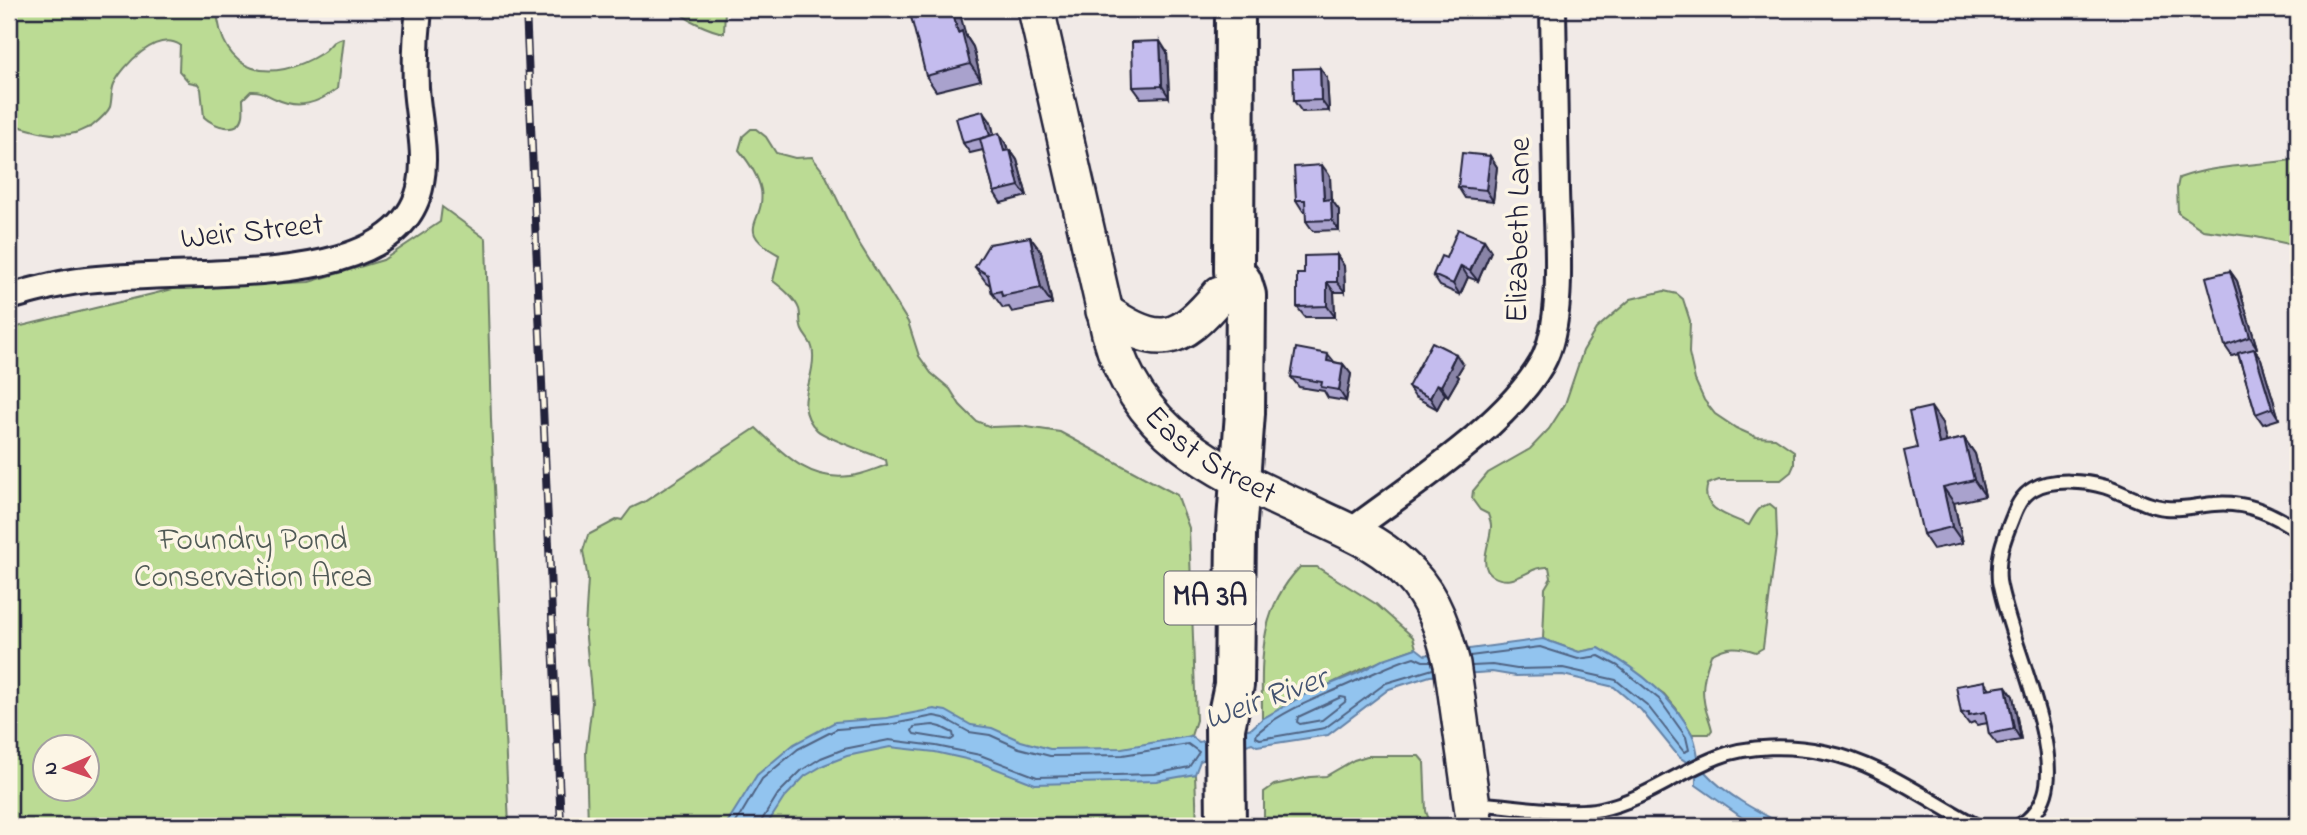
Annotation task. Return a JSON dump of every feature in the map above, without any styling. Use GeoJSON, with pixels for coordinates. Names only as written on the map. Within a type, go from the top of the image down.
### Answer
{"type":"FeatureCollection","features":[{"type":"Feature","properties":{"kind":"main road","name":"East Street"},"geometry":{"type":"LineString","coordinates":[[1036,9],[1104,311],[1120,366],[1141,403],[1181,443],[1228,473],[1368,539],[1411,576],[1437,615],[1452,664],[1473,814]]}},
{"type":"Feature","properties":{"kind":"main road","name":"MA 3A"},"geometry":{"type":"LineString","coordinates":[[1226,826],[1225,742],[1213,683],[1210,536],[1245,413],[1246,295],[1242,282],[1227,283],[1235,9]]}},
{"type":"Feature","properties":{"kind":"main road"},"geometry":{"type":"LineString","coordinates":[[1104,311],[1138,332],[1161,337],[1172,335],[1192,325],[1227,283]]}},
{"type":"Feature","properties":{"kind":"street","name":"Weir Street"},"geometry":{"type":"LineString","coordinates":[[9,297],[92,279],[254,272],[307,265],[344,257],[390,233],[409,212],[421,184],[422,146],[415,65],[419,9]]}},
{"type":"Feature","properties":{"kind":"street","name":"Elizabeth Lane"},"geometry":{"type":"LineString","coordinates":[[1351,531],[1460,449],[1495,419],[1542,363],[1551,341],[1557,271],[1553,9]]}},
{"type":"Feature","properties":{"kind":"lane"},"geometry":{"type":"LineString","coordinates":[[2019,826],[2041,804],[2048,776],[2047,756],[2038,717],[1998,581],[2000,547],[2022,498],[2032,489],[2045,485],[2103,486],[2166,508],[2215,504],[2249,506],[2270,513],[2298,531]]}},
{"type":"Feature","properties":{"kind":"lane"},"geometry":{"type":"LineString","coordinates":[[1473,814],[1589,811],[1626,802],[1717,757],[1746,751],[1790,748],[1851,759],[1882,772],[1977,826]]}},
{"type":"Feature","properties":{"kind":"green space"},"geometry":{"type":"Polygon","coordinates":[[[9,9],[217,9],[221,31],[228,48],[239,60],[252,68],[267,71],[303,63],[343,38],[337,89],[323,98],[300,104],[284,102],[261,92],[251,91],[243,99],[241,122],[231,127],[219,126],[204,117],[198,84],[189,82],[179,71],[180,45],[161,42],[133,59],[118,76],[112,90],[109,110],[91,127],[68,134],[33,130],[9,123],[9,9]]]}},
{"type":"Feature","properties":{"kind":"green space"},"geometry":{"type":"Polygon","coordinates":[[[677,9],[725,9],[724,33],[691,20],[677,9]]]}},
{"type":"Feature","properties":{"kind":"green space"},"geometry":{"type":"Polygon","coordinates":[[[751,129],[756,129],[766,137],[776,153],[795,158],[812,157],[825,174],[857,240],[908,322],[919,356],[931,373],[950,389],[960,405],[976,421],[991,427],[1020,426],[1060,432],[1177,495],[1189,528],[1196,720],[1191,736],[1185,738],[1186,775],[1195,774],[1197,826],[588,826],[586,752],[592,703],[585,627],[588,579],[583,551],[588,535],[618,519],[622,520],[631,508],[756,428],[798,464],[822,475],[855,475],[887,465],[886,460],[817,430],[806,412],[806,393],[813,364],[812,346],[802,330],[797,305],[773,281],[779,255],[757,239],[754,232],[761,201],[760,184],[739,150],[743,136],[751,129]]]}},
{"type":"Feature","properties":{"kind":"green space"},"geometry":{"type":"Polygon","coordinates":[[[2298,159],[2298,246],[2203,230],[2178,213],[2179,178],[2222,168],[2298,159]]]}},
{"type":"Feature","properties":{"kind":"green space","name":"Foundry Pond Conservation Area"},"geometry":{"type":"Polygon","coordinates":[[[442,207],[486,239],[509,826],[9,826],[9,329],[177,288],[309,282],[383,260],[440,222],[442,207]]]}},
{"type":"Feature","properties":{"kind":"green space"},"geometry":{"type":"Polygon","coordinates":[[[1664,291],[1677,294],[1683,299],[1690,321],[1689,353],[1695,380],[1704,400],[1715,414],[1736,428],[1756,437],[1775,438],[1794,451],[1791,472],[1781,480],[1719,480],[1708,484],[1706,493],[1712,506],[1749,525],[1760,509],[1770,504],[1776,509],[1777,537],[1763,648],[1756,652],[1728,648],[1711,655],[1703,689],[1712,730],[1709,734],[1692,734],[1664,694],[1599,648],[1579,652],[1543,639],[1545,588],[1551,578],[1549,567],[1535,569],[1508,580],[1488,572],[1485,559],[1491,525],[1488,514],[1480,510],[1472,499],[1473,491],[1488,473],[1530,449],[1549,429],[1565,404],[1583,351],[1596,329],[1631,299],[1664,291]]]}},
{"type":"Feature","properties":{"kind":"green space"},"geometry":{"type":"Polygon","coordinates":[[[1300,567],[1317,567],[1376,604],[1413,637],[1416,648],[1357,672],[1262,719],[1263,657],[1269,620],[1286,584],[1300,567]]]}},
{"type":"Feature","properties":{"kind":"green space"},"geometry":{"type":"Polygon","coordinates":[[[1367,756],[1419,756],[1424,762],[1426,811],[1431,826],[1267,826],[1264,822],[1264,792],[1274,785],[1326,776],[1354,760],[1367,756]]]}},
{"type":"Feature","properties":{"kind":"water"},"geometry":{"type":"Polygon","coordinates":[[[1543,639],[1579,652],[1599,648],[1652,684],[1684,720],[1706,773],[1733,796],[1786,826],[1754,826],[1696,785],[1696,776],[1688,763],[1679,757],[1641,710],[1614,687],[1563,675],[1516,676],[1492,672],[1430,676],[1389,689],[1328,735],[1257,746],[1252,743],[1200,761],[1195,774],[1156,781],[1035,784],[979,762],[935,752],[890,747],[847,756],[805,776],[784,798],[766,826],[725,826],[757,775],[794,744],[835,722],[887,718],[934,709],[946,711],[971,725],[992,728],[1021,741],[1050,749],[1122,748],[1191,736],[1199,742],[1252,728],[1262,719],[1306,694],[1358,673],[1384,659],[1416,648],[1425,655],[1543,639]]]}},
{"type":"Feature","properties":{"kind":"building"},"geometry":{"type":"Polygon","coordinates":[[[909,9],[952,9],[958,33],[962,31],[970,64],[926,76],[909,9]]]}},
{"type":"Feature","properties":{"kind":"building"},"geometry":{"type":"Polygon","coordinates":[[[1160,41],[1162,86],[1133,87],[1132,42],[1160,41]]]}},
{"type":"Feature","properties":{"kind":"building"},"geometry":{"type":"Polygon","coordinates":[[[1320,68],[1321,100],[1294,101],[1293,69],[1320,68]]]}},
{"type":"Feature","properties":{"kind":"building"},"geometry":{"type":"Polygon","coordinates":[[[983,111],[990,136],[963,143],[956,118],[983,111]]]}},
{"type":"Feature","properties":{"kind":"building"},"geometry":{"type":"Polygon","coordinates":[[[999,133],[1004,151],[1010,150],[1019,186],[994,192],[980,139],[999,133]]]}},
{"type":"Feature","properties":{"kind":"building"},"geometry":{"type":"Polygon","coordinates":[[[1462,153],[1490,156],[1486,190],[1458,187],[1462,153]]]}},
{"type":"Feature","properties":{"kind":"building"},"geometry":{"type":"Polygon","coordinates":[[[1322,165],[1324,200],[1331,199],[1332,220],[1306,221],[1305,200],[1296,200],[1294,167],[1322,165]]]}},
{"type":"Feature","properties":{"kind":"building"},"geometry":{"type":"Polygon","coordinates":[[[1458,229],[1484,240],[1470,271],[1461,266],[1453,284],[1433,275],[1441,256],[1446,258],[1458,229]]]}},
{"type":"Feature","properties":{"kind":"building"},"geometry":{"type":"Polygon","coordinates":[[[1030,237],[1041,288],[1002,296],[1001,291],[992,293],[988,275],[975,267],[989,244],[1030,237]]]}},
{"type":"Feature","properties":{"kind":"building"},"geometry":{"type":"Polygon","coordinates":[[[1337,255],[1337,282],[1327,282],[1327,306],[1297,307],[1297,274],[1304,274],[1304,256],[1337,255]]]}},
{"type":"Feature","properties":{"kind":"building"},"geometry":{"type":"Polygon","coordinates":[[[2230,271],[2250,337],[2225,346],[2206,277],[2230,271]]]}},
{"type":"Feature","properties":{"kind":"building"},"geometry":{"type":"Polygon","coordinates":[[[1432,342],[1456,354],[1441,386],[1437,384],[1430,398],[1408,387],[1432,342]]]}},
{"type":"Feature","properties":{"kind":"building"},"geometry":{"type":"Polygon","coordinates":[[[1296,348],[1328,354],[1327,361],[1343,364],[1339,390],[1321,387],[1322,382],[1291,377],[1296,348]]]}},
{"type":"Feature","properties":{"kind":"building"},"geometry":{"type":"Polygon","coordinates":[[[2254,349],[2272,408],[2256,414],[2238,353],[2254,349]]]}},
{"type":"Feature","properties":{"kind":"building"},"geometry":{"type":"Polygon","coordinates":[[[1931,407],[1939,444],[1964,438],[1974,480],[1943,487],[1952,527],[1923,534],[1904,451],[1917,448],[1909,412],[1931,407]]]}},
{"type":"Feature","properties":{"kind":"building"},"geometry":{"type":"Polygon","coordinates":[[[1985,681],[1986,689],[2006,686],[2014,729],[1989,734],[1985,712],[1969,715],[1969,712],[1961,713],[1956,686],[1985,681]]]}},
{"type":"Feature","properties":{"kind":"railway"},"geometry":{"type":"LineString","coordinates":[[526,9],[561,826]]}},
{"type":"Feature","properties":{"kind":"water label","name":"Weir River"},"geometry":{"type":"Point","coordinates":[1266,700]}}]}
